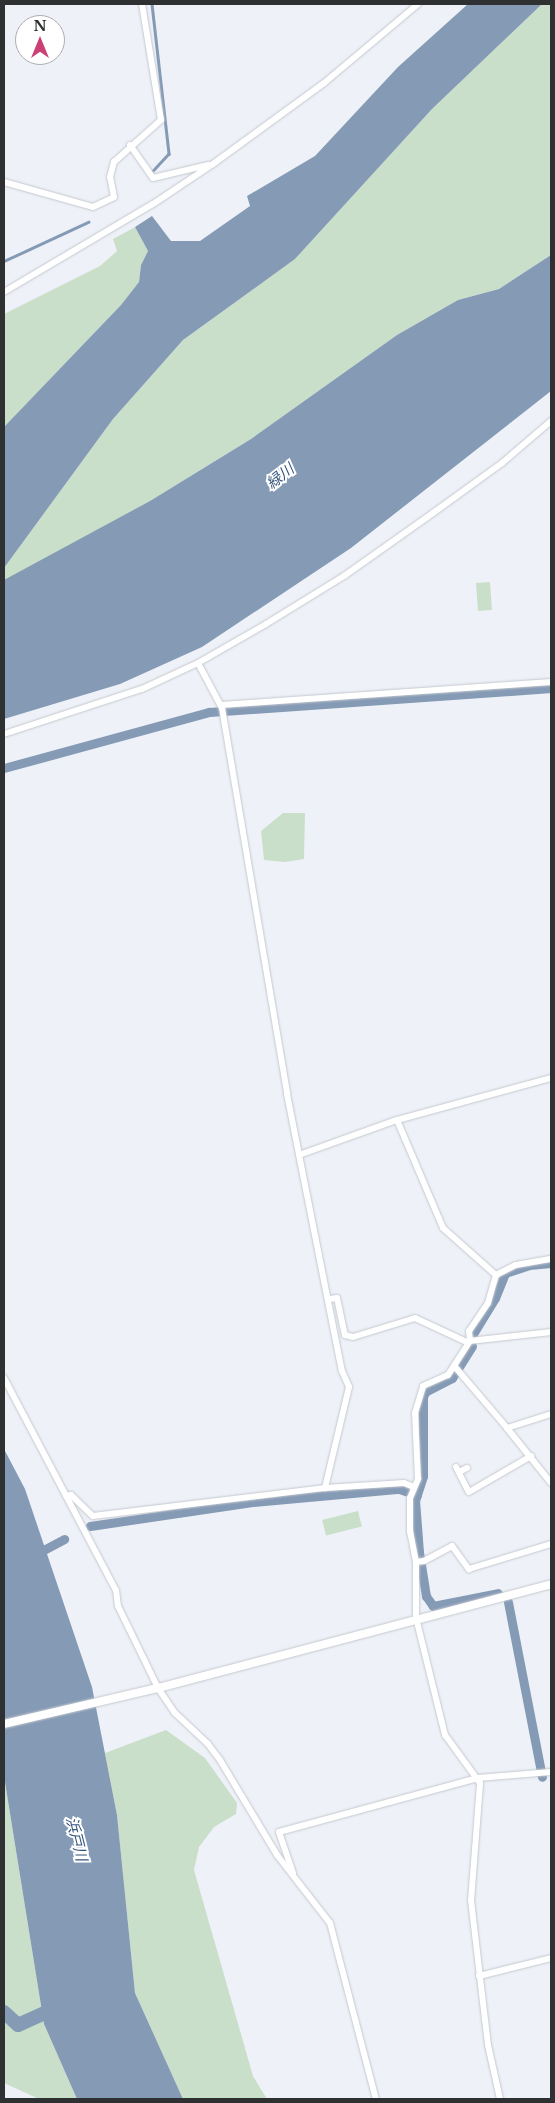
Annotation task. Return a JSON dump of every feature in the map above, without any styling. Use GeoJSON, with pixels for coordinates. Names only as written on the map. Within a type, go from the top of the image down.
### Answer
{"type":"FeatureCollection","features":[{"type":"Feature","properties":{"kind":"street"},"geometry":{"type":"LineString","coordinates":[[4,182],[93,207],[104,204],[114,197],[115,191],[110,177],[114,162],[130,145],[161,120],[142,4]]}},
{"type":"Feature","properties":{"kind":"street"},"geometry":{"type":"LineString","coordinates":[[4,292],[137,214],[212,164],[332,78],[418,4]]}},
{"type":"Feature","properties":{"kind":"street"},"geometry":{"type":"LineString","coordinates":[[130,145],[153,178],[212,164]]}},
{"type":"Feature","properties":{"kind":"street"},"geometry":{"type":"LineString","coordinates":[[4,734],[142,689],[198,663],[344,576],[494,468],[551,421]]}},
{"type":"Feature","properties":{"kind":"street"},"geometry":{"type":"LineString","coordinates":[[198,663],[221,706],[223,715],[299,1155],[330,1300],[342,1371],[350,1390],[325,1488]]}},
{"type":"Feature","properties":{"kind":"street"},"geometry":{"type":"LineString","coordinates":[[221,706],[551,682]]}},
{"type":"Feature","properties":{"kind":"street"},"geometry":{"type":"LineString","coordinates":[[299,1155],[397,1120],[551,1078]]}},
{"type":"Feature","properties":{"kind":"street"},"geometry":{"type":"LineString","coordinates":[[397,1120],[444,1228],[496,1275]]}},
{"type":"Feature","properties":{"kind":"street"},"geometry":{"type":"LineString","coordinates":[[500,2099],[478,1976],[471,1901],[479,1793],[478,1778],[445,1735],[416,1618],[419,1562],[410,1532],[413,1490],[418,1479],[415,1413],[423,1386],[458,1369],[469,1342],[469,1331],[488,1303],[496,1275],[516,1265],[551,1259]]}},
{"type":"Feature","properties":{"kind":"street"},"geometry":{"type":"LineString","coordinates":[[330,1300],[337,1298],[345,1335],[353,1337],[415,1318],[469,1342],[551,1332]]}},
{"type":"Feature","properties":{"kind":"street"},"geometry":{"type":"LineString","coordinates":[[458,1369],[531,1456],[551,1483]]}},
{"type":"Feature","properties":{"kind":"street"},"geometry":{"type":"LineString","coordinates":[[4,1378],[116,1590],[118,1606],[158,1688],[175,1713],[208,1744],[220,1760],[277,1855],[330,1923],[376,2099]]}},
{"type":"Feature","properties":{"kind":"street"},"geometry":{"type":"LineString","coordinates":[[506,1428],[551,1414]]}},
{"type":"Feature","properties":{"kind":"street"},"geometry":{"type":"LineString","coordinates":[[467,1468],[457,1469],[469,1492],[531,1456]]}},
{"type":"Feature","properties":{"kind":"street"},"geometry":{"type":"LineString","coordinates":[[66,1496],[70,1495],[93,1516],[325,1488],[404,1482],[413,1490]]}},
{"type":"Feature","properties":{"kind":"street"},"geometry":{"type":"LineString","coordinates":[[419,1562],[452,1546],[469,1569],[551,1544]]}},
{"type":"Feature","properties":{"kind":"street"},"geometry":{"type":"LineString","coordinates":[[4,1724],[158,1688],[416,1618],[551,1584]]}},
{"type":"Feature","properties":{"kind":"street"},"geometry":{"type":"LineString","coordinates":[[296,1879],[279,1832],[478,1778],[546,1772]]}},
{"type":"Feature","properties":{"kind":"street"},"geometry":{"type":"LineString","coordinates":[[478,1976],[551,1958]]}},
{"type":"Feature","properties":{"kind":"green space"},"geometry":{"type":"Polygon","coordinates":[[[542,4],[551,4],[551,255],[499,289],[458,300],[397,335],[251,439],[150,501],[4,582],[4,568],[113,419],[183,340],[295,259],[432,109],[542,4]]]}},
{"type":"Feature","properties":{"kind":"green space"},"geometry":{"type":"Polygon","coordinates":[[[135,227],[148,251],[141,265],[139,282],[121,305],[4,427],[4,314],[100,266],[117,251],[113,239],[135,227]]]}},
{"type":"Feature","properties":{"kind":"green space"},"geometry":{"type":"Polygon","coordinates":[[[490,582],[492,610],[478,611],[476,583],[490,582]]]}},
{"type":"Feature","properties":{"kind":"green space"},"geometry":{"type":"Polygon","coordinates":[[[283,813],[305,813],[304,859],[285,862],[264,860],[261,831],[283,813]]]}},
{"type":"Feature","properties":{"kind":"green space"},"geometry":{"type":"Polygon","coordinates":[[[358,1511],[362,1527],[326,1535],[322,1520],[358,1511]]]}},
{"type":"Feature","properties":{"kind":"green space"},"geometry":{"type":"Polygon","coordinates":[[[166,1730],[205,1758],[237,1803],[236,1814],[214,1827],[199,1847],[194,1870],[253,2076],[267,2099],[183,2099],[135,1993],[117,1815],[105,1753],[166,1730]]]}},
{"type":"Feature","properties":{"kind":"green space"},"geometry":{"type":"Polygon","coordinates":[[[4,1776],[44,2024],[77,2099],[39,2099],[4,2083],[4,1776]]]}},
{"type":"Feature","properties":{"kind":"water"},"geometry":{"type":"Polygon","coordinates":[[[468,4],[542,4],[432,109],[295,259],[183,340],[113,419],[4,568],[4,427],[121,305],[139,282],[141,265],[148,251],[135,227],[152,216],[171,241],[200,241],[250,206],[247,196],[315,156],[398,67],[468,4]]]}},
{"type":"Feature","properties":{"kind":"water","name":"緑川"},"geometry":{"type":"Polygon","coordinates":[[[551,255],[551,391],[351,548],[202,647],[120,684],[4,719],[4,580],[150,501],[251,439],[397,335],[458,300],[499,289],[551,255]]]}},
{"type":"Feature","properties":{"kind":"water","name":"浜戸川"},"geometry":{"type":"Polygon","coordinates":[[[4,1449],[25,1489],[92,1687],[117,1815],[135,1993],[183,2099],[77,2099],[44,2024],[4,1776],[4,1449]]]}},
{"type":"Feature","properties":{"kind":"waterway"},"geometry":{"type":"LineString","coordinates":[[152,4],[169,154],[153,171]]}},
{"type":"Feature","properties":{"kind":"waterway"},"geometry":{"type":"LineString","coordinates":[[4,261],[88,222]]}},
{"type":"Feature","properties":{"kind":"waterway"},"geometry":{"type":"LineString","coordinates":[[4,768],[209,712],[551,688]]}},
{"type":"Feature","properties":{"kind":"waterway"},"geometry":{"type":"LineString","coordinates":[[473,1334],[495,1298],[505,1273],[529,1265],[551,1263]]}},
{"type":"Feature","properties":{"kind":"waterway"},"geometry":{"type":"LineString","coordinates":[[472,1346],[452,1378],[425,1392],[423,1397],[423,1476],[415,1500],[419,1552],[426,1596],[433,1606],[498,1593]]}},
{"type":"Feature","properties":{"kind":"waterway"},"geometry":{"type":"LineString","coordinates":[[90,1526],[252,1502],[399,1489],[417,1495]]}},
{"type":"Feature","properties":{"kind":"waterway"},"geometry":{"type":"LineString","coordinates":[[36,1554],[64,1539]]}},
{"type":"Feature","properties":{"kind":"waterway"},"geometry":{"type":"LineString","coordinates":[[508,1602],[542,1777]]}},
{"type":"Feature","properties":{"kind":"waterway"},"geometry":{"type":"LineString","coordinates":[[4,2012],[18,2025],[58,2007]]}}]}
